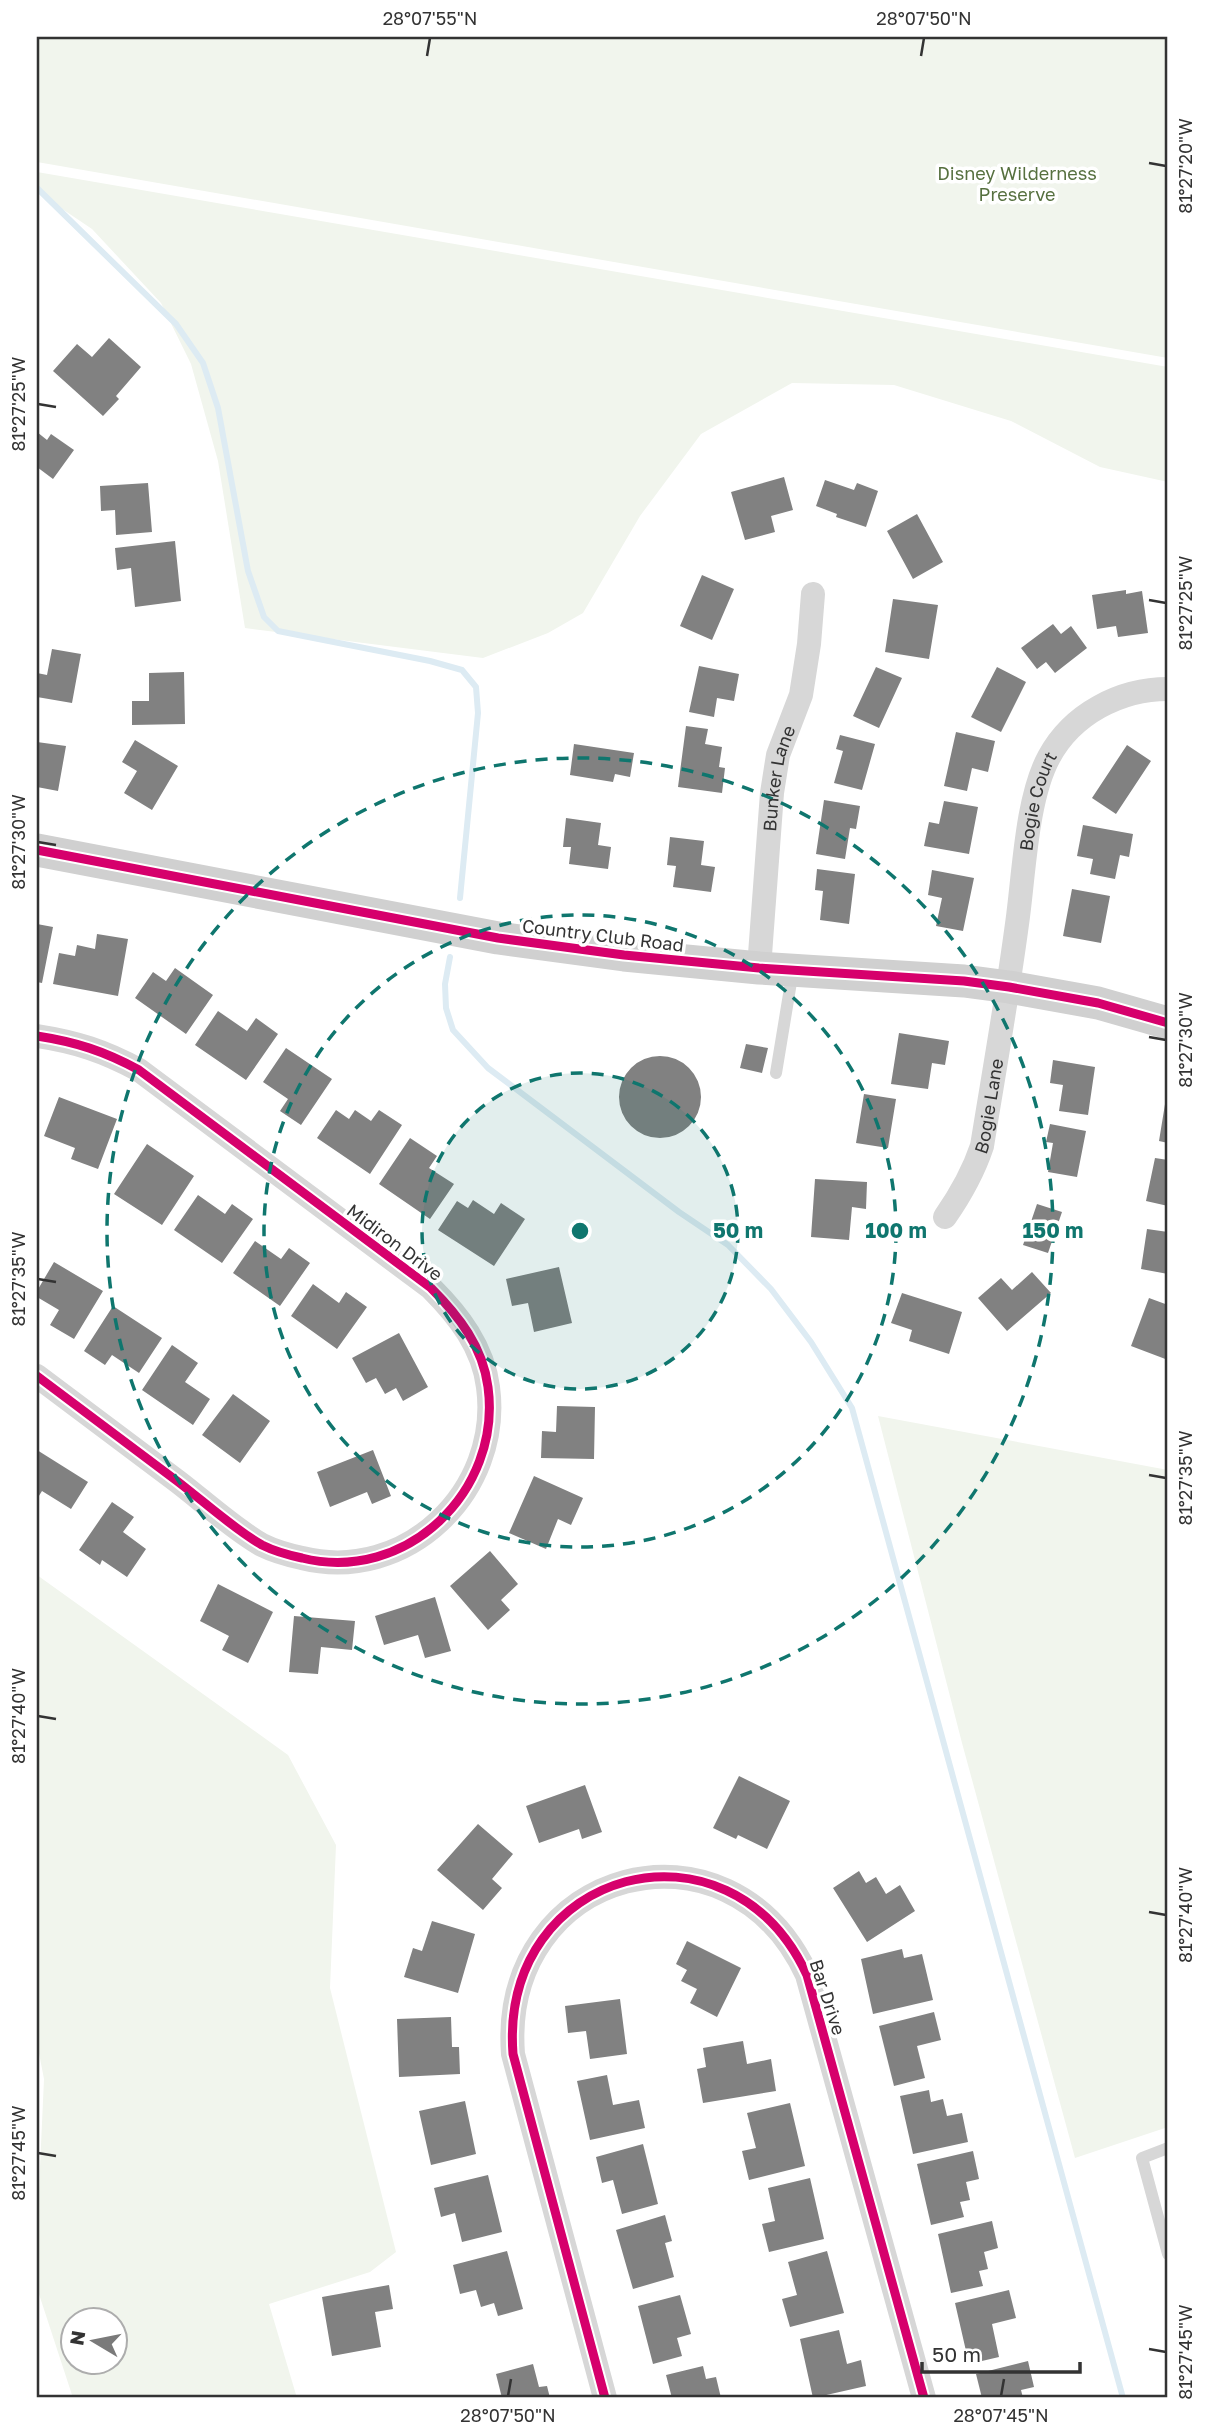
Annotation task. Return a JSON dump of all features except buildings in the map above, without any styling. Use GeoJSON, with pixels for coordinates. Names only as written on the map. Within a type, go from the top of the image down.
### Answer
{"type":"FeatureCollection","features":[{"type":"Feature","properties":{"kind":"street","name":"Bunker Lane"},"geometry":{"type":"LineString","coordinates":[[759,968],[772,793],[778,755],[801,695],[809,645],[813,593]]}},
{"type":"Feature","properties":{"kind":"street","name":"Bogie Court"},"geometry":{"type":"LineString","coordinates":[[1009,987],[1037,785],[1050,755],[1070,729],[1096,708],[1127,695],[1168,689]]}},
{"type":"Feature","properties":{"kind":"street","name":"Country Club Road"},"geometry":{"type":"LineString","coordinates":[[37,850],[463,933],[624,955],[759,968],[964,981],[1098,1003],[1168,1023]]}},
{"type":"Feature","properties":{"kind":"street","name":"Bogie Lane"},"geometry":{"type":"LineString","coordinates":[[945,1217],[961,1195],[982,1146],[1009,987]]}},
{"type":"Feature","properties":{"kind":"street","name":"Midiron Drive"},"geometry":{"type":"LineString","coordinates":[[37,1036],[74,1042],[108,1053],[139,1070],[431,1288],[461,1320],[475,1345],[488,1386],[490,1415],[481,1461],[467,1488],[438,1524],[413,1542],[368,1559],[337,1562],[284,1553],[260,1544],[37,1376]]}},
{"type":"Feature","properties":{"kind":"street","name":"Bar Drive"},"geometry":{"type":"LineString","coordinates":[[604,2398],[513,2054],[512,2019],[525,1969],[553,1925],[586,1897],[609,1886],[651,1877],[697,1881],[732,1893],[756,1908],[778,1927],[800,1958],[807,1975],[924,2398]]}},
{"type":"Feature","properties":{"kind":"lane"},"geometry":{"type":"LineString","coordinates":[[776,1073],[793,970]]}},
{"type":"Feature","properties":{"kind":"lane"},"geometry":{"type":"LineString","coordinates":[[1168,2148],[1142,2158],[1168,2254]]}},
{"type":"Feature","properties":{"kind":"green space","name":"Disney Wilderness Preserve"},"geometry":{"type":"Polygon","coordinates":[[[37,37],[1168,37],[1168,358],[37,162],[37,37]]]}},
{"type":"Feature","properties":{"kind":"green space"},"geometry":{"type":"Polygon","coordinates":[[[37,172],[1168,367],[1168,482],[1100,467],[1011,421],[894,385],[792,383],[701,434],[640,516],[583,613],[548,633],[483,658],[245,628],[218,461],[191,364],[161,303],[92,229],[37,192],[37,172]]]}},
{"type":"Feature","properties":{"kind":"green space"},"geometry":{"type":"Polygon","coordinates":[[[878,1416],[1168,1470],[1168,2127],[1075,2158],[962,1743],[878,1416]]]}},
{"type":"Feature","properties":{"kind":"green space"},"geometry":{"type":"Polygon","coordinates":[[[37,1575],[288,1755],[336,1845],[330,1988],[396,2252],[370,2272],[269,2304],[297,2398],[73,2398],[66,2376],[130,2376],[130,2306],[60,2306],[60,2358],[37,2288],[44,2079],[37,2043],[37,1575]]]}},
{"type":"Feature","properties":{"kind":"waterway"},"geometry":{"type":"LineString","coordinates":[[37,188],[176,324],[203,363],[218,408],[248,571],[264,617],[278,631],[430,661],[462,670],[476,687],[478,713],[460,898]]}},
{"type":"Feature","properties":{"kind":"waterway"},"geometry":{"type":"LineString","coordinates":[[450,957],[445,984],[446,1008],[453,1030],[488,1068],[679,1212],[728,1245],[771,1289],[811,1342],[852,1408],[1123,2398]]}},
{"type":"Feature","properties":{"kind":"cycle path"},"geometry":{"type":"LineString","coordinates":[[37,850],[498,938],[624,955],[759,968],[964,981],[1098,1003],[1168,1023]]}},
{"type":"Feature","properties":{"kind":"cycle path"},"geometry":{"type":"LineString","coordinates":[[37,1036],[90,1048],[139,1070],[431,1288],[460,1321],[481,1359],[488,1387],[488,1425],[479,1461],[463,1494],[439,1521],[410,1543],[377,1557],[340,1562],[302,1558],[276,1551],[252,1539],[37,1376]]}},
{"type":"Feature","properties":{"kind":"cycle path"},"geometry":{"type":"LineString","coordinates":[[605,2398],[513,2054],[518,1990],[542,1940],[579,1903],[626,1882],[676,1877],[726,1890],[771,1923],[807,1975],[924,2398]]}}]}
